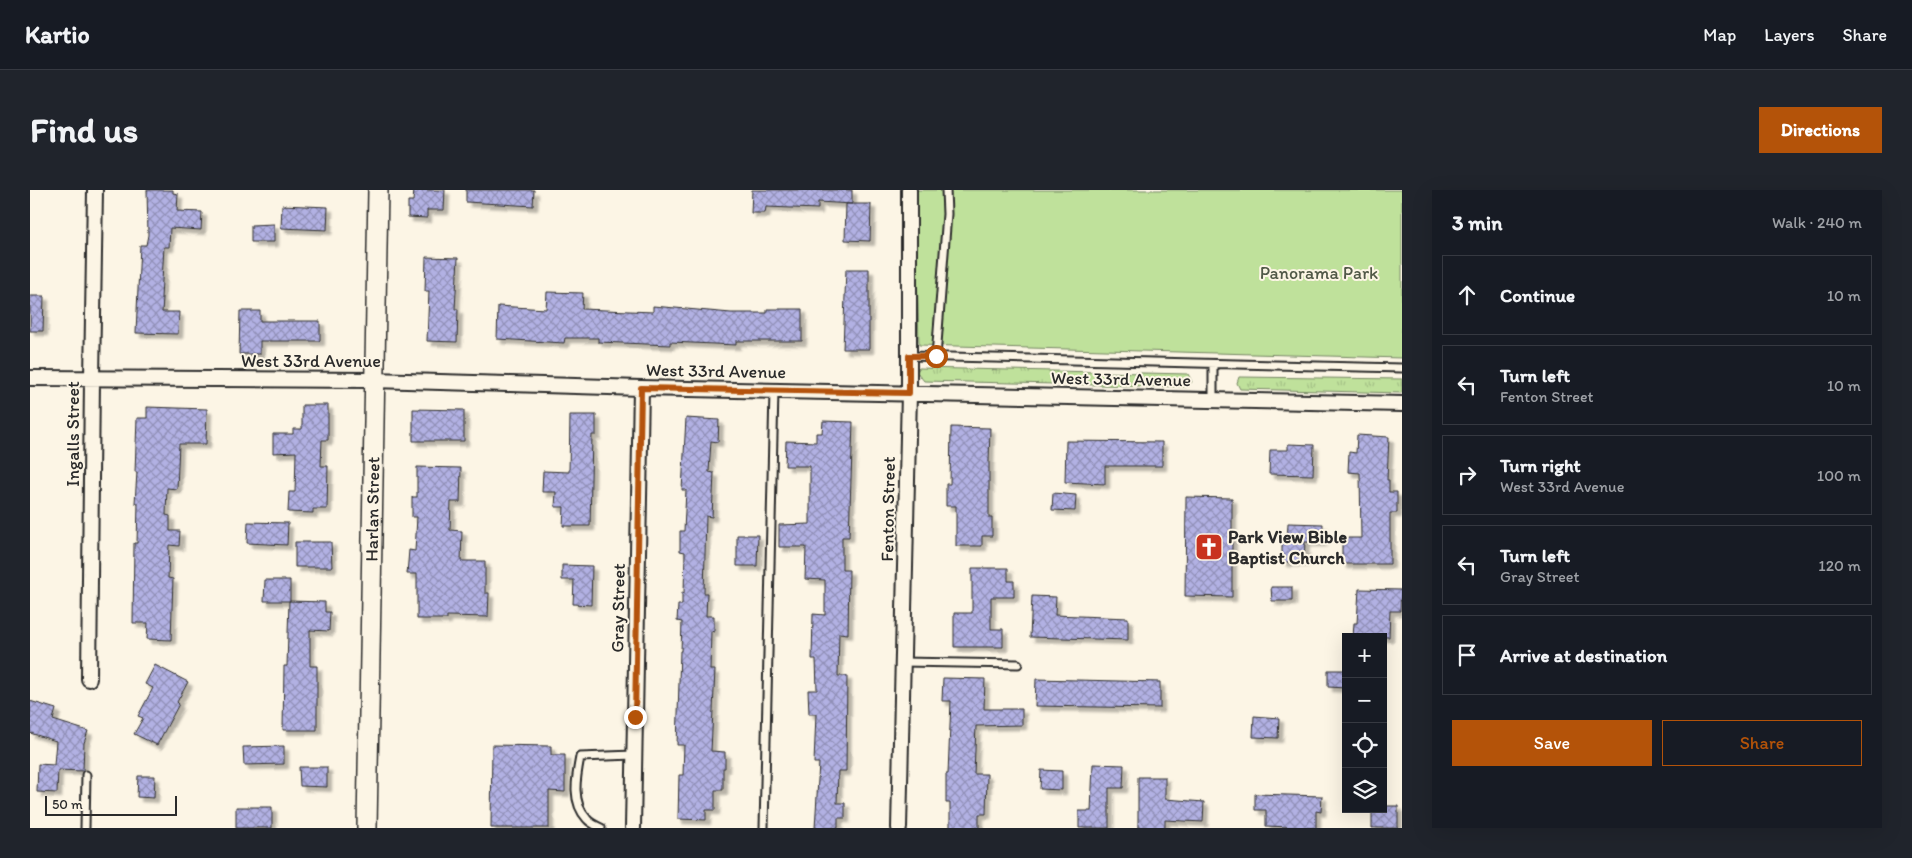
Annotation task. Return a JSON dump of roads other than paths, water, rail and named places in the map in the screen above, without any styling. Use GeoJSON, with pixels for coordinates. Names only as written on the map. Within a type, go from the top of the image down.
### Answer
{"type":"FeatureCollection","features":[{"type":"Feature","properties":{"kind":"street","name":"Ingalls Street"},"geometry":{"type":"LineString","coordinates":[[89,679],[95,190]]}},
{"type":"Feature","properties":{"kind":"street","name":"Harlan Street"},"geometry":{"type":"LineString","coordinates":[[367,828],[373,380],[378,190]]}},
{"type":"Feature","properties":{"kind":"street","name":"Fenton Street"},"geometry":{"type":"LineString","coordinates":[[899,828],[909,393],[910,190]]}},
{"type":"Feature","properties":{"kind":"street","name":"West 33rd Avenue"},"geometry":{"type":"LineString","coordinates":[[30,378],[373,380],[641,388],[1402,404]]}},
{"type":"Feature","properties":{"kind":"street","name":"Gray Street"},"geometry":{"type":"LineString","coordinates":[[632,828],[641,388]]}},
{"type":"Feature","properties":{"kind":"lane"},"geometry":{"type":"LineString","coordinates":[[936,356],[947,214],[946,190]]}},
{"type":"Feature","properties":{"kind":"lane"},"geometry":{"type":"LineString","coordinates":[[909,356],[1402,368]]}},
{"type":"Feature","properties":{"kind":"lane"},"geometry":{"type":"LineString","coordinates":[[1213,364],[1213,400]]}},
{"type":"Feature","properties":{"kind":"lane"},"geometry":{"type":"LineString","coordinates":[[764,828],[774,391]]}},
{"type":"Feature","properties":{"kind":"lane"},"geometry":{"type":"LineString","coordinates":[[903,662],[1018,664]]}},
{"type":"Feature","properties":{"kind":"lane"},"geometry":{"type":"LineString","coordinates":[[601,828],[588,820],[578,803],[575,784],[580,757],[634,755]]}},
{"type":"Feature","properties":{"kind":"lane"},"geometry":{"type":"LineString","coordinates":[[86,775],[86,828]]}},
{"type":"Feature","properties":{"kind":"place","name":"Park View Bible Baptist Church"},"geometry":{"type":"Point","coordinates":[1209,547]}},
{"type":"Feature","properties":{"kind":"park label","name":"Panorama Park"},"geometry":{"type":"Point","coordinates":[1319,273]}}]}
